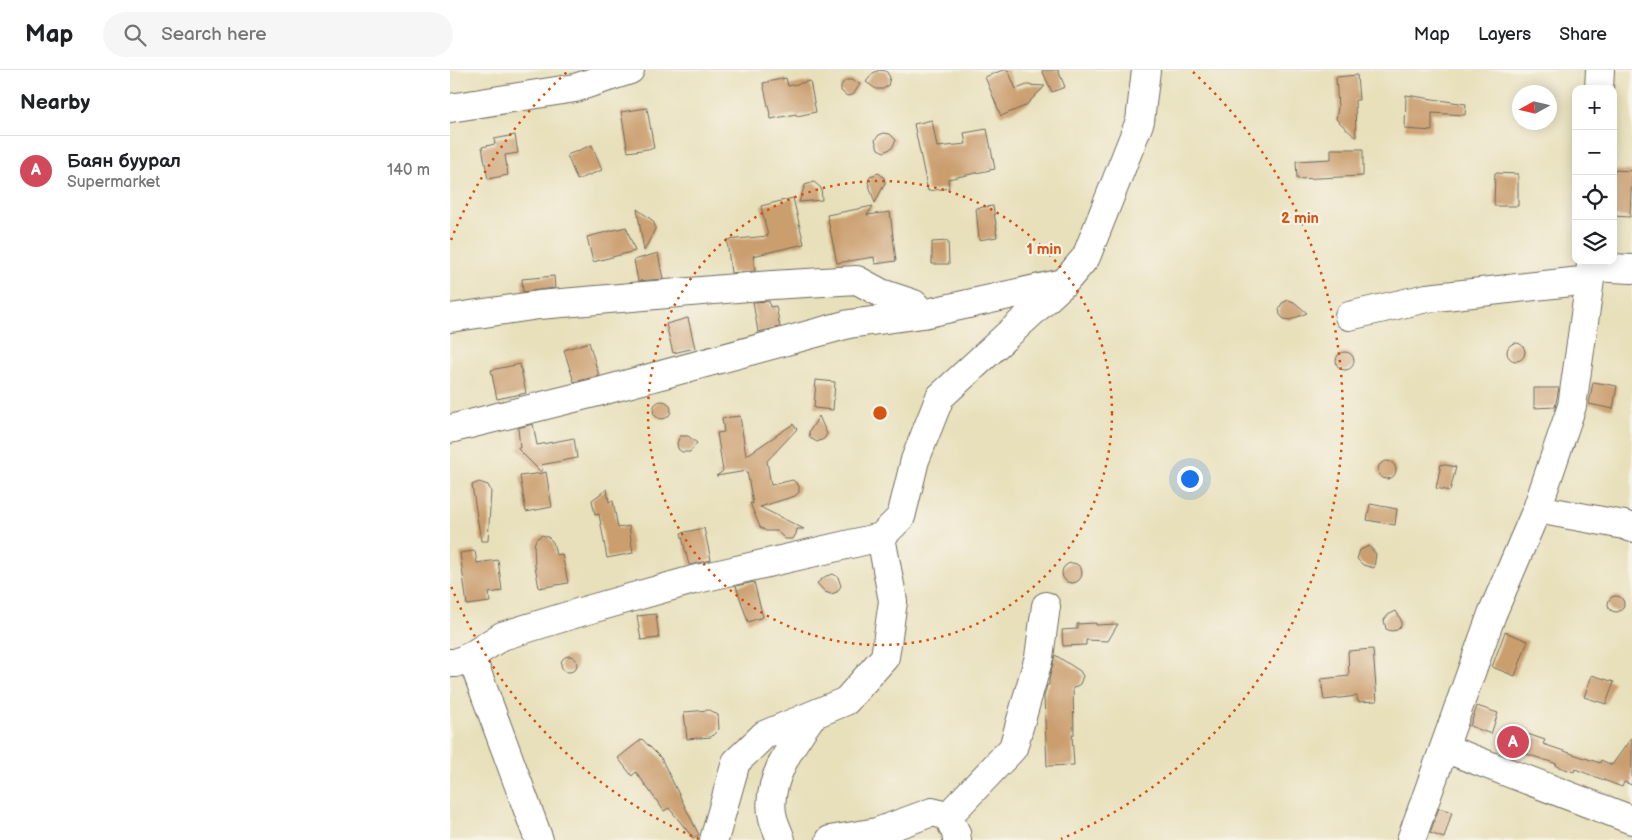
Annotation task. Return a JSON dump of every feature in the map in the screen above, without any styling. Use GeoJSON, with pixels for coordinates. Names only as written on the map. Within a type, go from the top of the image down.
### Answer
{"type":"FeatureCollection","features":[{"type":"Feature","properties":{"kind":"street"},"geometry":{"type":"LineString","coordinates":[[450,108],[575,88],[630,70]]}},
{"type":"Feature","properties":{"kind":"street"},"geometry":{"type":"LineString","coordinates":[[539,840],[460,659],[502,636],[584,611],[693,580],[881,537],[901,517],[915,460],[940,397],[1064,283],[1086,257],[1140,121],[1146,70]]}},
{"type":"Feature","properties":{"kind":"street"},"geometry":{"type":"LineString","coordinates":[[1599,85],[1600,70]]}},
{"type":"Feature","properties":{"kind":"street"},"geometry":{"type":"LineString","coordinates":[[1349,316],[1427,298],[1591,269],[1632,269]]}},
{"type":"Feature","properties":{"kind":"street"},"geometry":{"type":"LineString","coordinates":[[1411,840],[1492,614],[1537,509],[1572,406],[1591,269]]}},
{"type":"Feature","properties":{"kind":"street"},"geometry":{"type":"LineString","coordinates":[[450,318],[539,305],[857,280],[881,293],[914,304],[923,314]]}},
{"type":"Feature","properties":{"kind":"street"},"geometry":{"type":"LineString","coordinates":[[450,429],[598,392],[849,324],[923,314],[1064,283]]}},
{"type":"Feature","properties":{"kind":"street"},"geometry":{"type":"LineString","coordinates":[[1537,509],[1632,528]]}},
{"type":"Feature","properties":{"kind":"street"},"geometry":{"type":"LineString","coordinates":[[782,840],[772,817],[771,800],[774,781],[799,734],[812,716],[846,702],[885,657],[893,601],[881,537]]}},
{"type":"Feature","properties":{"kind":"street"},"geometry":{"type":"LineString","coordinates":[[830,840],[877,832],[932,812],[952,828],[1013,748],[1039,657],[1046,606]]}},
{"type":"Feature","properties":{"kind":"street"},"geometry":{"type":"LineString","coordinates":[[714,840],[736,762],[764,735],[846,702]]}},
{"type":"Feature","properties":{"kind":"street"},"geometry":{"type":"LineString","coordinates":[[1444,748],[1632,820]]}},
{"type":"Feature","properties":{"kind":"building"},"geometry":{"type":"Polygon","coordinates":[[[879,70],[886,71],[890,77],[888,86],[883,89],[876,89],[866,82],[873,73],[879,70]]]}},
{"type":"Feature","properties":{"kind":"building"},"geometry":{"type":"Polygon","coordinates":[[[1008,70],[1016,89],[1027,85],[1045,86],[1025,106],[1001,116],[985,77],[1008,70]]]}},
{"type":"Feature","properties":{"kind":"building"},"geometry":{"type":"Polygon","coordinates":[[[1042,70],[1058,70],[1065,87],[1052,92],[1042,70]]]}},
{"type":"Feature","properties":{"kind":"building"},"geometry":{"type":"Polygon","coordinates":[[[1357,75],[1359,100],[1355,100],[1356,138],[1336,119],[1338,107],[1336,77],[1357,75]]]}},
{"type":"Feature","properties":{"kind":"building"},"geometry":{"type":"Polygon","coordinates":[[[786,78],[788,86],[810,81],[816,112],[771,119],[763,83],[786,78]]]}},
{"type":"Feature","properties":{"kind":"building"},"geometry":{"type":"Polygon","coordinates":[[[846,80],[860,84],[853,95],[847,96],[841,91],[841,85],[846,80]]]}},
{"type":"Feature","properties":{"kind":"building"},"geometry":{"type":"Polygon","coordinates":[[[1406,95],[1466,104],[1465,115],[1432,113],[1432,131],[1405,129],[1406,95]]]}},
{"type":"Feature","properties":{"kind":"building"},"geometry":{"type":"Polygon","coordinates":[[[647,108],[654,148],[628,152],[621,112],[647,108]]]}},
{"type":"Feature","properties":{"kind":"building"},"geometry":{"type":"Polygon","coordinates":[[[932,120],[937,147],[966,144],[964,133],[987,129],[995,169],[948,179],[949,188],[928,191],[914,124],[932,120]]]}},
{"type":"Feature","properties":{"kind":"building"},"geometry":{"type":"Polygon","coordinates":[[[884,133],[890,134],[896,140],[892,148],[884,152],[878,149],[875,140],[884,133]]]}},
{"type":"Feature","properties":{"kind":"building"},"geometry":{"type":"Polygon","coordinates":[[[515,135],[518,153],[505,155],[508,175],[488,179],[482,147],[495,144],[494,139],[515,135]]]}},
{"type":"Feature","properties":{"kind":"building"},"geometry":{"type":"Polygon","coordinates":[[[592,145],[602,170],[577,180],[567,155],[592,145]]]}},
{"type":"Feature","properties":{"kind":"building"},"geometry":{"type":"Polygon","coordinates":[[[1331,149],[1363,149],[1363,176],[1297,179],[1296,161],[1331,159],[1331,149]]]}},
{"type":"Feature","properties":{"kind":"building"},"geometry":{"type":"Polygon","coordinates":[[[1617,170],[1632,171],[1630,217],[1617,216],[1617,170]]]}},
{"type":"Feature","properties":{"kind":"building"},"geometry":{"type":"Polygon","coordinates":[[[879,173],[884,178],[885,183],[875,203],[868,182],[870,176],[879,173]]]}},
{"type":"Feature","properties":{"kind":"building"},"geometry":{"type":"Polygon","coordinates":[[[1495,173],[1518,174],[1518,206],[1494,206],[1495,173]]]}},
{"type":"Feature","properties":{"kind":"building"},"geometry":{"type":"Polygon","coordinates":[[[814,182],[821,188],[822,200],[799,202],[805,185],[814,182]]]}},
{"type":"Feature","properties":{"kind":"building"},"geometry":{"type":"Polygon","coordinates":[[[793,198],[804,244],[753,256],[755,271],[731,273],[727,240],[768,236],[761,206],[793,198]]]}},
{"type":"Feature","properties":{"kind":"building"},"geometry":{"type":"Polygon","coordinates":[[[873,206],[867,215],[890,212],[896,261],[875,264],[874,257],[837,263],[827,215],[873,206]]]}},
{"type":"Feature","properties":{"kind":"building"},"geometry":{"type":"Polygon","coordinates":[[[993,206],[997,237],[979,240],[976,208],[993,206]]]}},
{"type":"Feature","properties":{"kind":"building"},"geometry":{"type":"Polygon","coordinates":[[[637,209],[652,220],[655,225],[655,229],[644,251],[637,209]]]}},
{"type":"Feature","properties":{"kind":"building"},"geometry":{"type":"Polygon","coordinates":[[[626,227],[635,251],[593,262],[587,237],[626,227]]]}},
{"type":"Feature","properties":{"kind":"building"},"geometry":{"type":"Polygon","coordinates":[[[948,241],[949,264],[932,264],[932,242],[948,241]]]}},
{"type":"Feature","properties":{"kind":"building"},"geometry":{"type":"Polygon","coordinates":[[[658,253],[663,279],[638,281],[634,260],[658,253]]]}},
{"type":"Feature","properties":{"kind":"building"},"geometry":{"type":"Polygon","coordinates":[[[554,276],[555,288],[523,292],[522,279],[554,276]]]}},
{"type":"Feature","properties":{"kind":"building"},"geometry":{"type":"Polygon","coordinates":[[[1288,300],[1294,302],[1307,313],[1290,320],[1284,319],[1280,315],[1279,309],[1282,303],[1288,300]]]}},
{"type":"Feature","properties":{"kind":"building"},"geometry":{"type":"Polygon","coordinates":[[[769,301],[770,307],[776,306],[780,327],[758,332],[753,302],[769,301]]]}},
{"type":"Feature","properties":{"kind":"building"},"geometry":{"type":"Polygon","coordinates":[[[688,318],[695,348],[673,353],[666,324],[688,318]]]}},
{"type":"Feature","properties":{"kind":"building"},"geometry":{"type":"Polygon","coordinates":[[[589,342],[599,376],[574,382],[564,350],[589,342]]]}},
{"type":"Feature","properties":{"kind":"building"},"geometry":{"type":"Polygon","coordinates":[[[1516,343],[1522,346],[1525,352],[1522,358],[1516,361],[1510,358],[1507,352],[1510,346],[1516,343]]]}},
{"type":"Feature","properties":{"kind":"building"},"geometry":{"type":"Polygon","coordinates":[[[1345,352],[1351,355],[1354,361],[1351,367],[1345,370],[1339,367],[1336,361],[1339,355],[1345,352]]]}},
{"type":"Feature","properties":{"kind":"building"},"geometry":{"type":"Polygon","coordinates":[[[520,364],[526,393],[497,399],[491,370],[520,364]]]}},
{"type":"Feature","properties":{"kind":"building"},"geometry":{"type":"Polygon","coordinates":[[[816,380],[835,382],[833,410],[814,408],[816,380]]]}},
{"type":"Feature","properties":{"kind":"building"},"geometry":{"type":"Polygon","coordinates":[[[1593,382],[1617,386],[1613,409],[1589,404],[1593,382]]]}},
{"type":"Feature","properties":{"kind":"building"},"geometry":{"type":"Polygon","coordinates":[[[1534,388],[1559,388],[1555,407],[1534,408],[1534,388]]]}},
{"type":"Feature","properties":{"kind":"building"},"geometry":{"type":"Polygon","coordinates":[[[662,401],[668,404],[671,410],[668,416],[662,419],[656,416],[653,410],[656,404],[662,401]]]}},
{"type":"Feature","properties":{"kind":"building"},"geometry":{"type":"Polygon","coordinates":[[[740,416],[746,456],[793,424],[797,429],[767,461],[771,485],[793,480],[799,486],[799,492],[795,496],[760,507],[804,529],[797,529],[793,539],[785,539],[777,531],[766,531],[760,527],[750,503],[753,504],[747,471],[716,476],[723,471],[717,433],[724,432],[722,418],[740,416]]]}},
{"type":"Feature","properties":{"kind":"building"},"geometry":{"type":"Polygon","coordinates":[[[819,416],[827,434],[824,439],[817,442],[810,438],[809,432],[819,416]]]}},
{"type":"Feature","properties":{"kind":"building"},"geometry":{"type":"Polygon","coordinates":[[[533,424],[537,445],[574,438],[577,458],[541,465],[543,473],[546,472],[552,507],[526,512],[520,476],[542,473],[517,448],[520,448],[518,428],[533,424]]]}},
{"type":"Feature","properties":{"kind":"building"},"geometry":{"type":"Polygon","coordinates":[[[680,436],[688,436],[697,443],[690,452],[682,452],[678,449],[677,443],[680,436]]]}},
{"type":"Feature","properties":{"kind":"building"},"geometry":{"type":"Polygon","coordinates":[[[1387,461],[1393,464],[1396,470],[1393,476],[1387,479],[1381,476],[1378,470],[1381,464],[1387,461]]]}},
{"type":"Feature","properties":{"kind":"building"},"geometry":{"type":"Polygon","coordinates":[[[1441,464],[1456,467],[1450,491],[1436,488],[1441,464]]]}},
{"type":"Feature","properties":{"kind":"building"},"geometry":{"type":"Polygon","coordinates":[[[479,482],[488,485],[491,491],[488,541],[481,541],[472,485],[479,482]]]}},
{"type":"Feature","properties":{"kind":"building"},"geometry":{"type":"Polygon","coordinates":[[[607,489],[609,502],[613,501],[618,528],[629,526],[633,553],[607,558],[599,514],[595,515],[592,500],[607,489]]]}},
{"type":"Feature","properties":{"kind":"building"},"geometry":{"type":"Polygon","coordinates":[[[1370,504],[1397,509],[1395,525],[1367,520],[1370,504]]]}},
{"type":"Feature","properties":{"kind":"building"},"geometry":{"type":"Polygon","coordinates":[[[704,528],[711,560],[689,565],[681,533],[704,528]]]}},
{"type":"Feature","properties":{"kind":"building"},"geometry":{"type":"Polygon","coordinates":[[[542,535],[548,537],[553,542],[556,555],[562,554],[568,583],[539,588],[534,545],[536,539],[542,535]]]}},
{"type":"Feature","properties":{"kind":"building"},"geometry":{"type":"Polygon","coordinates":[[[1369,546],[1376,554],[1374,568],[1363,565],[1357,559],[1360,550],[1369,546]]]}},
{"type":"Feature","properties":{"kind":"building"},"geometry":{"type":"Polygon","coordinates":[[[475,551],[477,563],[498,560],[502,591],[489,593],[490,602],[467,605],[460,553],[475,551]]]}},
{"type":"Feature","properties":{"kind":"building"},"geometry":{"type":"Polygon","coordinates":[[[1072,563],[1079,566],[1082,573],[1079,580],[1072,583],[1065,580],[1062,573],[1065,566],[1072,563]]]}},
{"type":"Feature","properties":{"kind":"building"},"geometry":{"type":"Polygon","coordinates":[[[833,574],[838,577],[841,586],[837,592],[831,594],[825,592],[817,583],[826,576],[833,574]]]}},
{"type":"Feature","properties":{"kind":"building"},"geometry":{"type":"Polygon","coordinates":[[[754,582],[763,617],[748,622],[736,586],[754,582]]]}},
{"type":"Feature","properties":{"kind":"building"},"geometry":{"type":"Polygon","coordinates":[[[1616,596],[1622,598],[1624,604],[1622,610],[1616,612],[1610,610],[1608,604],[1610,598],[1616,596]]]}},
{"type":"Feature","properties":{"kind":"building"},"geometry":{"type":"Polygon","coordinates":[[[1396,611],[1401,620],[1401,626],[1397,630],[1391,631],[1386,629],[1384,620],[1388,615],[1396,611]]]}},
{"type":"Feature","properties":{"kind":"building"},"geometry":{"type":"Polygon","coordinates":[[[656,614],[659,638],[641,640],[637,616],[656,614]]]}},
{"type":"Feature","properties":{"kind":"building"},"geometry":{"type":"Polygon","coordinates":[[[1096,623],[1096,625],[1118,624],[1108,641],[1086,640],[1086,645],[1063,646],[1062,630],[1077,629],[1077,624],[1096,623]]]}},
{"type":"Feature","properties":{"kind":"building"},"geometry":{"type":"Polygon","coordinates":[[[1505,632],[1528,641],[1515,676],[1492,667],[1505,632]]]}},
{"type":"Feature","properties":{"kind":"building"},"geometry":{"type":"Polygon","coordinates":[[[1373,649],[1377,701],[1358,702],[1357,696],[1324,700],[1321,679],[1349,676],[1348,651],[1373,649]]]}},
{"type":"Feature","properties":{"kind":"building"},"geometry":{"type":"Polygon","coordinates":[[[1055,655],[1080,671],[1083,676],[1080,684],[1073,688],[1074,735],[1072,735],[1074,765],[1047,766],[1044,697],[1047,685],[1049,685],[1055,655]]]}},
{"type":"Feature","properties":{"kind":"building"},"geometry":{"type":"Polygon","coordinates":[[[566,656],[572,656],[577,661],[575,670],[566,672],[561,667],[561,661],[566,656]]]}},
{"type":"Feature","properties":{"kind":"building"},"geometry":{"type":"Polygon","coordinates":[[[1592,675],[1614,682],[1606,704],[1584,697],[1592,675]]]}},
{"type":"Feature","properties":{"kind":"building"},"geometry":{"type":"Polygon","coordinates":[[[1477,706],[1498,713],[1491,734],[1470,726],[1477,706]]]}},
{"type":"Feature","properties":{"kind":"building"},"geometry":{"type":"Polygon","coordinates":[[[709,710],[718,715],[719,729],[711,737],[687,739],[684,712],[709,710]]]}},
{"type":"Feature","properties":{"kind":"building"},"geometry":{"type":"Polygon","coordinates":[[[1516,730],[1545,740],[1543,744],[1600,763],[1601,760],[1612,765],[1632,737],[1632,785],[1624,782],[1622,787],[1575,769],[1574,772],[1556,766],[1557,764],[1508,748],[1512,734],[1514,735],[1516,730]]]}},
{"type":"Feature","properties":{"kind":"building"},"geometry":{"type":"Polygon","coordinates":[[[642,739],[661,758],[699,835],[693,838],[669,808],[664,811],[636,772],[632,776],[618,758],[642,739]]]}},
{"type":"Feature","properties":{"kind":"building"},"geometry":{"type":"Polygon","coordinates":[[[1439,808],[1452,812],[1444,838],[1430,833],[1439,808]]]}},
{"type":"Feature","properties":{"kind":"place","name":"Баян буурал"},"geometry":{"type":"Point","coordinates":[1513,742]}}]}
